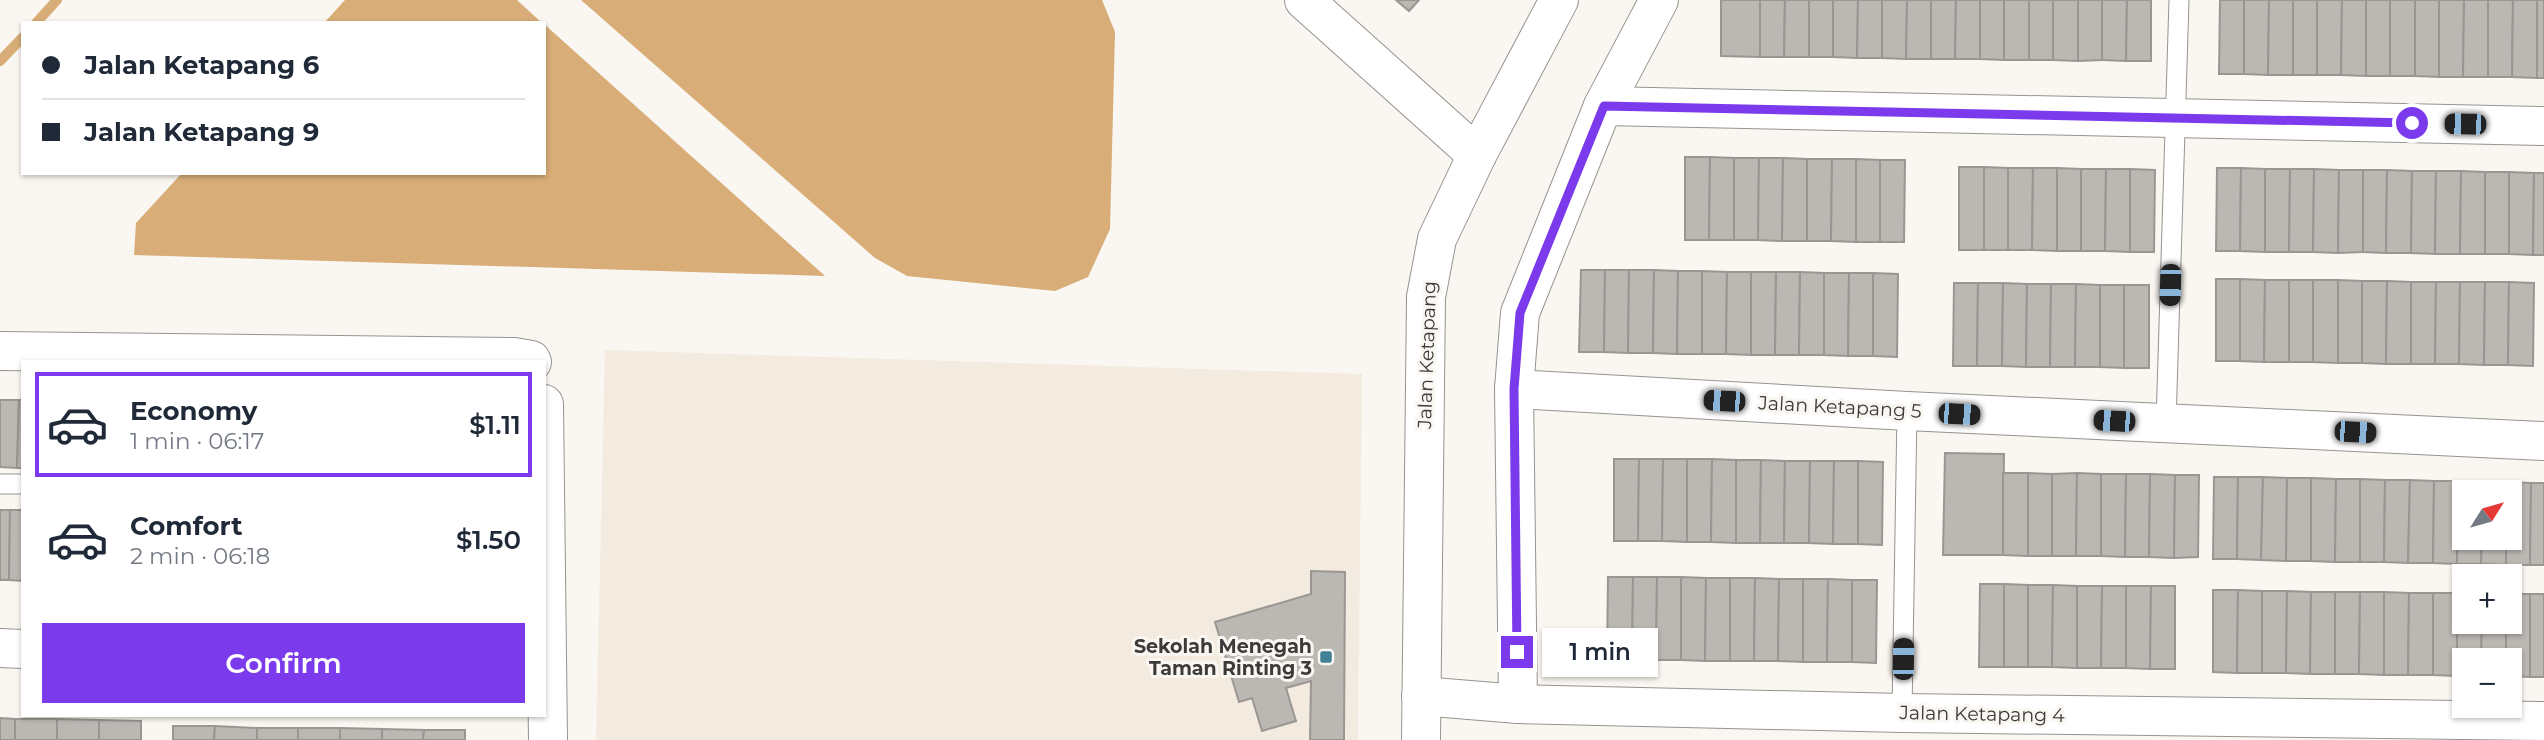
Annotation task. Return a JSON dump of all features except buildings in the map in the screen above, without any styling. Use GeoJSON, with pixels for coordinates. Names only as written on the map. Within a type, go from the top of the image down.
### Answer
{"type":"FeatureCollection","features":[{"type":"Feature","properties":{"kind":"street"},"geometry":{"type":"LineString","coordinates":[[1304,0],[1477,155]]}},
{"type":"Feature","properties":{"kind":"street","name":"Jalan Ketapang"},"geometry":{"type":"LineString","coordinates":[[1421,740],[1426,297],[1437,239],[1477,155],[1559,0]]}},
{"type":"Feature","properties":{"kind":"street"},"geometry":{"type":"LineString","coordinates":[[1518,704],[1514,389],[1520,313],[1604,106],[1659,0]]}},
{"type":"Feature","properties":{"kind":"street"},"geometry":{"type":"LineString","coordinates":[[1604,106],[2544,126]]}},
{"type":"Feature","properties":{"kind":"street"},"geometry":{"type":"LineString","coordinates":[[0,351],[513,357],[526,360]]}},
{"type":"Feature","properties":{"kind":"street","name":"Jalan Ketapang 5"},"geometry":{"type":"LineString","coordinates":[[1514,389],[1907,411],[2544,441]]}},
{"type":"Feature","properties":{"kind":"street"},"geometry":{"type":"LineString","coordinates":[[0,648],[21,649]]}},
{"type":"Feature","properties":{"kind":"street"},"geometry":{"type":"LineString","coordinates":[[546,657],[548,740]]}},
{"type":"Feature","properties":{"kind":"street","name":"Jalan Ketapang 4"},"geometry":{"type":"LineString","coordinates":[[1421,696],[1902,727],[2544,721]]}},
{"type":"Feature","properties":{"kind":"lane"},"geometry":{"type":"LineString","coordinates":[[2166,423],[2179,0]]}},
{"type":"Feature","properties":{"kind":"lane"},"geometry":{"type":"LineString","coordinates":[[1902,727],[1907,411]]}},
{"type":"Feature","properties":{"kind":"lane"},"geometry":{"type":"LineString","coordinates":[[0,484],[21,484]]}},
{"type":"Feature","properties":{"kind":"shaded area"},"geometry":{"type":"Polygon","coordinates":[[[345,0],[517,0],[540,21],[326,21],[345,0]]]}},
{"type":"Feature","properties":{"kind":"shaded area"},"geometry":{"type":"Polygon","coordinates":[[[581,0],[1102,0],[1115,32],[1110,229],[1088,277],[1055,291],[907,276],[875,258],[581,0]]]}},
{"type":"Feature","properties":{"kind":"shaded area"},"geometry":{"type":"Polygon","coordinates":[[[546,26],[825,276],[134,255],[136,223],[180,175],[546,175],[546,26]]]}},
{"type":"Feature","properties":{"kind":"shaded area"},"geometry":{"type":"Polygon","coordinates":[[[605,350],[1362,374],[1358,740],[596,740],[605,350]]]}},
{"type":"Feature","properties":{"kind":"waterway"},"geometry":{"type":"LineString","coordinates":[[38,21],[57,0]]}},
{"type":"Feature","properties":{"kind":"waterway"},"geometry":{"type":"LineString","coordinates":[[0,61],[21,39]]}},
{"type":"Feature","properties":{"kind":"place","name":"Sekolah Menegah Taman Rinting 3"},"geometry":{"type":"Point","coordinates":[1326,657]}},
{"type":"Feature","properties":{"kind":"route"},"geometry":{"type":"LineString","coordinates":[[1517,652],[1514,389],[1520,313],[1604,106],[2412,123]]}}]}
